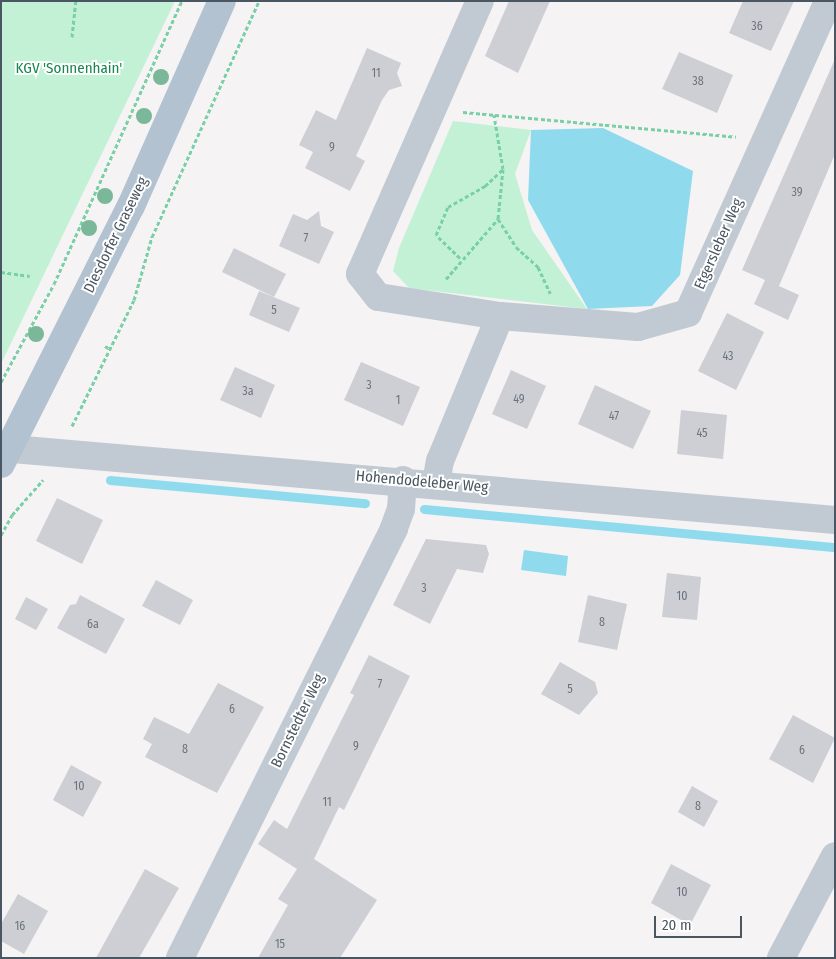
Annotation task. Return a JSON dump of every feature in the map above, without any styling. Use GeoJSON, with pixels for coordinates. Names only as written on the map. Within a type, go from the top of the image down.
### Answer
{"type":"FeatureCollection","features":[{"type":"Feature","properties":{"kind":"main road","name":"Diesdorfer Graseweg"},"geometry":{"type":"LineString","coordinates":[[4,453],[135,198],[222,1]]}},
{"type":"Feature","properties":{"kind":"street","name":"Etgersleber Weg"},"geometry":{"type":"LineString","coordinates":[[480,1],[360,274],[378,298],[500,316],[638,328],[688,313],[828,1]]}},
{"type":"Feature","properties":{"kind":"street"},"geometry":{"type":"LineString","coordinates":[[436,483],[440,461],[500,316]]}},
{"type":"Feature","properties":{"kind":"street","name":"Hohendodeleber Weg"},"geometry":{"type":"LineString","coordinates":[[4,453],[403,480],[835,520]]}},
{"type":"Feature","properties":{"kind":"street","name":"Bornstedter Weg"},"geometry":{"type":"LineString","coordinates":[[180,958],[394,528],[401,509],[403,480]]}},
{"type":"Feature","properties":{"kind":"street"},"geometry":{"type":"LineString","coordinates":[[781,958],[835,856]]}},
{"type":"Feature","properties":{"kind":"path"},"geometry":{"type":"LineString","coordinates":[[72,37],[76,1]]}},
{"type":"Feature","properties":{"kind":"path"},"geometry":{"type":"LineString","coordinates":[[1,382],[54,284],[182,1]]}},
{"type":"Feature","properties":{"kind":"path"},"geometry":{"type":"LineString","coordinates":[[72,427],[134,300],[152,237],[259,1]]}},
{"type":"Feature","properties":{"kind":"path"},"geometry":{"type":"LineString","coordinates":[[433,109],[766,140]]}},
{"type":"Feature","properties":{"kind":"path"},"geometry":{"type":"LineString","coordinates":[[494,115],[503,169],[498,219],[516,247],[542,275],[550,291],[549,320]]}},
{"type":"Feature","properties":{"kind":"path"},"geometry":{"type":"LineString","coordinates":[[460,258],[436,235],[448,207],[485,186],[503,169]]}},
{"type":"Feature","properties":{"kind":"path"},"geometry":{"type":"LineString","coordinates":[[428,305],[460,258],[498,219]]}},
{"type":"Feature","properties":{"kind":"path"},"geometry":{"type":"LineString","coordinates":[[1,272],[30,276]]}},
{"type":"Feature","properties":{"kind":"path"},"geometry":{"type":"LineString","coordinates":[[105,346],[110,348]]}},
{"type":"Feature","properties":{"kind":"path"},"geometry":{"type":"LineString","coordinates":[[1,535],[12,515],[36,491],[46,474]]}},
{"type":"Feature","properties":{"kind":"green space","name":"KGV 'Sonnenhain'"},"geometry":{"type":"Polygon","coordinates":[[[1,1],[175,1],[1,364],[1,1]]]}},
{"type":"Feature","properties":{"kind":"green space"},"geometry":{"type":"Polygon","coordinates":[[[453,121],[531,130],[515,174],[532,230],[587,309],[409,288],[393,271],[399,248],[453,121]]]}},
{"type":"Feature","properties":{"kind":"water"},"geometry":{"type":"Polygon","coordinates":[[[603,128],[693,171],[680,275],[652,306],[588,309],[528,200],[531,130],[603,128]]]}},
{"type":"Feature","properties":{"kind":"water"},"geometry":{"type":"Polygon","coordinates":[[[524,550],[568,556],[566,576],[521,570],[524,550]]]}},
{"type":"Feature","properties":{"kind":"building"},"geometry":{"type":"Polygon","coordinates":[[[509,1],[550,1],[518,73],[485,56],[509,1]]]}},
{"type":"Feature","properties":{"kind":"building"},"geometry":{"type":"Polygon","coordinates":[[[743,1],[794,1],[771,51],[729,33],[743,1]]]}},
{"type":"Feature","properties":{"kind":"building"},"geometry":{"type":"Polygon","coordinates":[[[367,48],[401,63],[397,73],[402,86],[389,90],[382,100],[356,156],[365,161],[350,191],[305,168],[313,152],[299,145],[316,110],[336,120],[367,48]]]}},
{"type":"Feature","properties":{"kind":"building"},"geometry":{"type":"Polygon","coordinates":[[[679,52],[733,75],[717,113],[662,89],[679,52]]]}},
{"type":"Feature","properties":{"kind":"building"},"geometry":{"type":"Polygon","coordinates":[[[835,59],[835,154],[779,286],[799,295],[788,320],[754,304],[765,280],[742,270],[835,59]]]}},
{"type":"Feature","properties":{"kind":"building"},"geometry":{"type":"Polygon","coordinates":[[[319,211],[321,226],[334,232],[319,264],[279,246],[293,214],[307,220],[319,211]]]}},
{"type":"Feature","properties":{"kind":"building"},"geometry":{"type":"Polygon","coordinates":[[[234,248],[286,274],[274,297],[222,272],[234,248]]]}},
{"type":"Feature","properties":{"kind":"building"},"geometry":{"type":"Polygon","coordinates":[[[259,291],[300,308],[289,332],[249,315],[259,291]]]}},
{"type":"Feature","properties":{"kind":"building"},"geometry":{"type":"Polygon","coordinates":[[[727,313],[764,332],[736,390],[698,371],[727,313]]]}},
{"type":"Feature","properties":{"kind":"building"},"geometry":{"type":"Polygon","coordinates":[[[361,362],[420,387],[403,426],[344,400],[361,362]]]}},
{"type":"Feature","properties":{"kind":"building"},"geometry":{"type":"Polygon","coordinates":[[[235,367],[275,385],[261,418],[220,400],[235,367]]]}},
{"type":"Feature","properties":{"kind":"building"},"geometry":{"type":"Polygon","coordinates":[[[511,370],[546,386],[527,429],[492,414],[511,370]]]}},
{"type":"Feature","properties":{"kind":"building"},"geometry":{"type":"Polygon","coordinates":[[[595,385],[651,411],[633,449],[578,424],[595,385]]]}},
{"type":"Feature","properties":{"kind":"building"},"geometry":{"type":"Polygon","coordinates":[[[681,410],[727,415],[723,459],[677,454],[681,410]]]}},
{"type":"Feature","properties":{"kind":"building"},"geometry":{"type":"Polygon","coordinates":[[[57,498],[103,520],[82,564],[36,541],[57,498]]]}},
{"type":"Feature","properties":{"kind":"building"},"geometry":{"type":"Polygon","coordinates":[[[426,539],[486,545],[489,554],[483,573],[457,569],[430,624],[393,605],[426,539]]]}},
{"type":"Feature","properties":{"kind":"building"},"geometry":{"type":"Polygon","coordinates":[[[667,573],[701,577],[697,620],[662,617],[667,573]]]}},
{"type":"Feature","properties":{"kind":"building"},"geometry":{"type":"Polygon","coordinates":[[[156,580],[193,600],[180,625],[142,606],[156,580]]]}},
{"type":"Feature","properties":{"kind":"building"},"geometry":{"type":"Polygon","coordinates":[[[80,595],[125,619],[106,654],[57,628],[70,605],[76,604],[80,595]]]}},
{"type":"Feature","properties":{"kind":"building"},"geometry":{"type":"Polygon","coordinates":[[[588,595],[627,604],[617,650],[578,642],[588,595]]]}},
{"type":"Feature","properties":{"kind":"building"},"geometry":{"type":"Polygon","coordinates":[[[26,597],[48,609],[36,630],[15,619],[26,597]]]}},
{"type":"Feature","properties":{"kind":"building"},"geometry":{"type":"Polygon","coordinates":[[[369,655],[410,676],[344,810],[339,807],[314,859],[377,900],[340,958],[258,958],[288,905],[278,899],[297,869],[258,844],[274,820],[287,829],[354,695],[350,693],[369,655]]]}},
{"type":"Feature","properties":{"kind":"building"},"geometry":{"type":"Polygon","coordinates":[[[560,662],[595,682],[598,693],[579,715],[541,694],[560,662]]]}},
{"type":"Feature","properties":{"kind":"building"},"geometry":{"type":"Polygon","coordinates":[[[218,683],[264,707],[217,793],[145,757],[152,744],[143,739],[154,717],[189,734],[218,683]]]}},
{"type":"Feature","properties":{"kind":"building"},"geometry":{"type":"Polygon","coordinates":[[[793,715],[835,738],[813,783],[769,759],[793,715]]]}},
{"type":"Feature","properties":{"kind":"building"},"geometry":{"type":"Polygon","coordinates":[[[71,765],[102,782],[83,817],[53,800],[71,765]]]}},
{"type":"Feature","properties":{"kind":"building"},"geometry":{"type":"Polygon","coordinates":[[[692,786],[718,801],[704,827],[678,812],[692,786]]]}},
{"type":"Feature","properties":{"kind":"building"},"geometry":{"type":"Polygon","coordinates":[[[671,864],[711,885],[690,925],[651,903],[671,864]]]}},
{"type":"Feature","properties":{"kind":"building"},"geometry":{"type":"Polygon","coordinates":[[[145,869],[179,888],[139,958],[96,958],[145,869]]]}},
{"type":"Feature","properties":{"kind":"building"},"geometry":{"type":"Polygon","coordinates":[[[18,894],[48,911],[24,954],[1,941],[1,924],[18,894]]]}},
{"type":"Feature","properties":{"kind":"waterway"},"geometry":{"type":"LineString","coordinates":[[110,480],[365,503]]}},
{"type":"Feature","properties":{"kind":"waterway"},"geometry":{"type":"LineString","coordinates":[[424,509],[835,547]]}}]}
